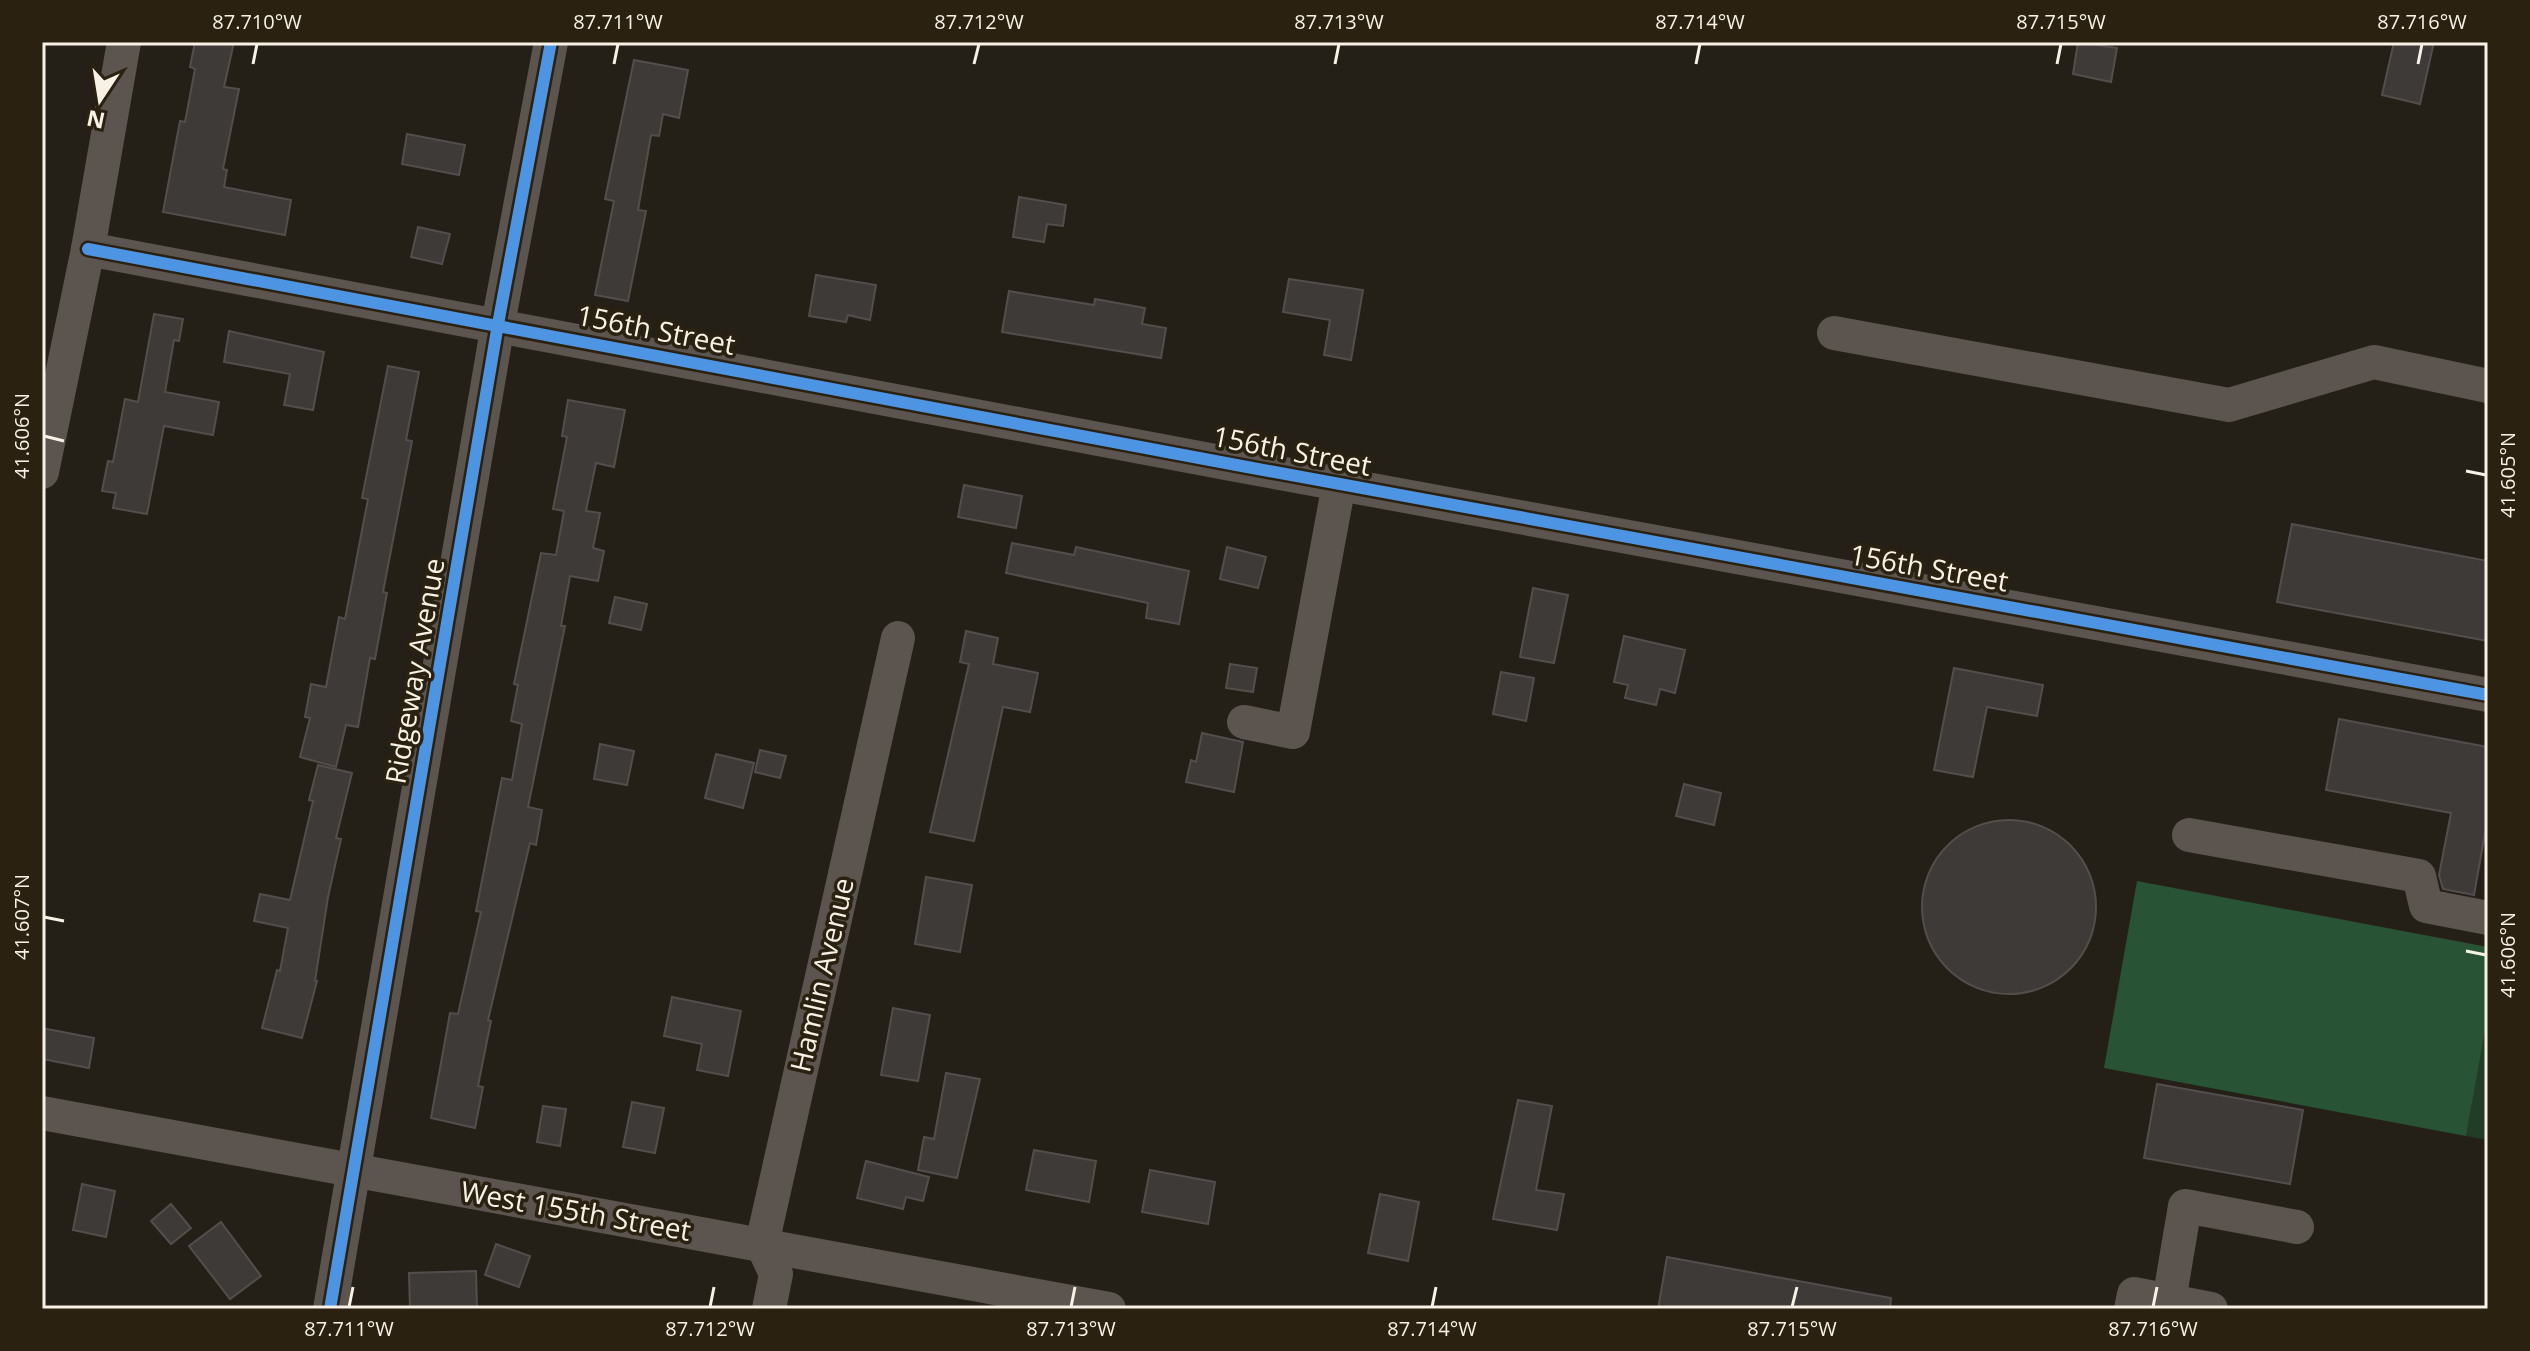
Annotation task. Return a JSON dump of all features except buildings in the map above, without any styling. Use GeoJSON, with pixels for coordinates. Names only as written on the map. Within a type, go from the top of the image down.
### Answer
{"type":"FeatureCollection","features":[{"type":"Feature","properties":{"kind":"street"},"geometry":{"type":"LineString","coordinates":[[42,472],[88,249],[124,42]]}},
{"type":"Feature","properties":{"kind":"street","name":"Ridgeway Avenue"},"geometry":{"type":"LineString","coordinates":[[330,1309],[498,324],[551,42]]}},
{"type":"Feature","properties":{"kind":"street","name":"156th Street"},"geometry":{"type":"LineString","coordinates":[[88,249],[1339,484],[2488,695]]}},
{"type":"Feature","properties":{"kind":"street"},"geometry":{"type":"LineString","coordinates":[[1834,333],[2229,405],[2374,362],[2488,386]]}},
{"type":"Feature","properties":{"kind":"street"},"geometry":{"type":"LineString","coordinates":[[1244,722],[1293,732],[1339,484]]}},
{"type":"Feature","properties":{"kind":"street","name":"Hamlin Avenue"},"geometry":{"type":"LineString","coordinates":[[762,1244],[898,638]]}},
{"type":"Feature","properties":{"kind":"street"},"geometry":{"type":"LineString","coordinates":[[2189,835],[2419,876],[2426,906],[2488,918]]}},
{"type":"Feature","properties":{"kind":"street","name":"West 155th Street"},"geometry":{"type":"LineString","coordinates":[[42,1113],[1109,1309]]}},
{"type":"Feature","properties":{"kind":"street"},"geometry":{"type":"LineString","coordinates":[[2169,1301],[2185,1206],[2297,1227]]}},
{"type":"Feature","properties":{"kind":"street"},"geometry":{"type":"LineString","coordinates":[[762,1244],[776,1274],[769,1309]]}},
{"type":"Feature","properties":{"kind":"street"},"geometry":{"type":"LineString","coordinates":[[2131,1309],[2134,1294],[2211,1309]]}},
{"type":"Feature","properties":{"kind":"green space"},"geometry":{"type":"Polygon","coordinates":[[[2137,881],[2488,947],[2488,1015],[2466,1136],[2104,1068],[2137,881]]]}},
{"type":"Feature","properties":{"kind":"green space"},"geometry":{"type":"Polygon","coordinates":[[[2488,1015],[2488,1140],[2466,1136],[2488,1015]]]}},
{"type":"Feature","properties":{"kind":"cycle path"},"geometry":{"type":"LineString","coordinates":[[330,1309],[498,324],[551,42]]}},
{"type":"Feature","properties":{"kind":"cycle path"},"geometry":{"type":"LineString","coordinates":[[88,249],[1231,464],[2488,695]]}}]}
